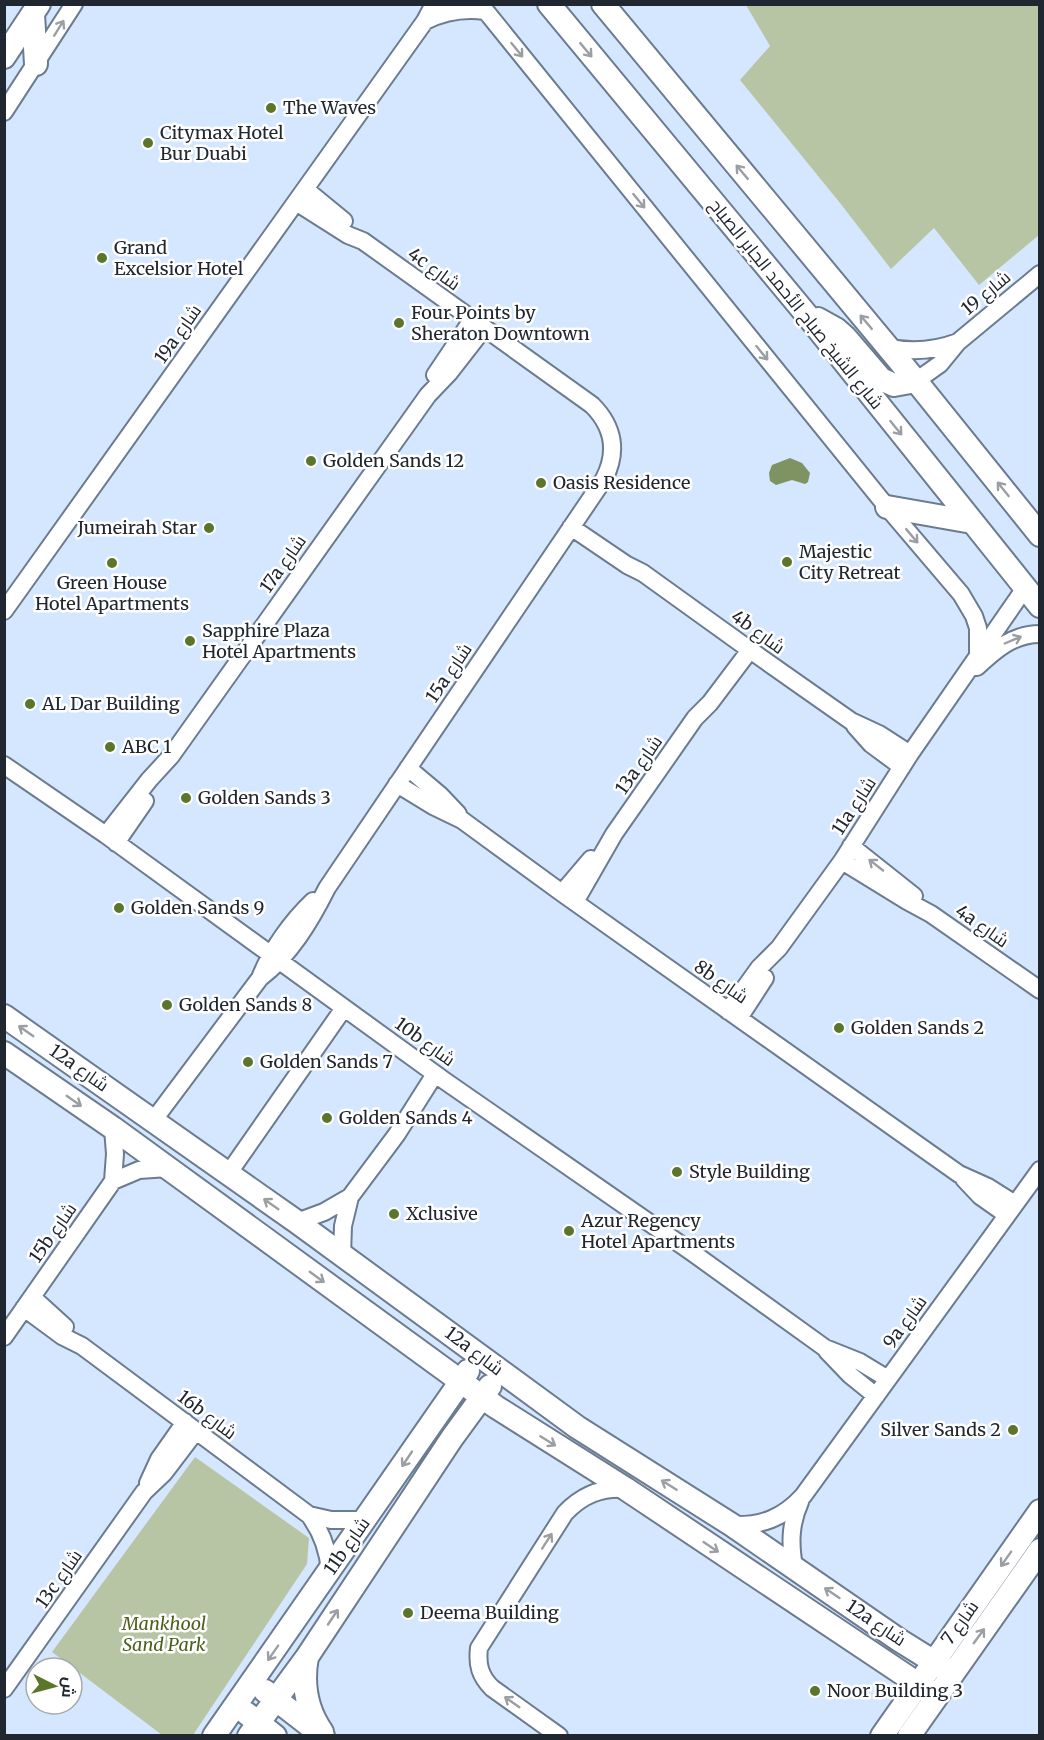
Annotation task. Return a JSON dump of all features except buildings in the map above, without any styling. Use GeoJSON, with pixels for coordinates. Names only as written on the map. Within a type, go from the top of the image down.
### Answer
{"type":"FeatureCollection","features":[{"type":"Feature","properties":{"kind":"street"},"geometry":{"type":"LineString","coordinates":[[4,112],[74,4]]}},
{"type":"Feature","properties":{"kind":"street","name":"19a شارع"},"geometry":{"type":"LineString","coordinates":[[4,610],[425,21],[434,4]]}},
{"type":"Feature","properties":{"kind":"street","name":"شارع الشيخ صباح الأحمد الجابر الصباح"},"geometry":{"type":"LineString","coordinates":[[549,4],[806,314],[972,522],[1032,586],[1040,606]]}},
{"type":"Feature","properties":{"kind":"street"},"geometry":{"type":"LineString","coordinates":[[603,4],[916,381],[1040,535]]}},
{"type":"Feature","properties":{"kind":"street"},"geometry":{"type":"LineString","coordinates":[[425,21],[454,11],[483,8],[968,604],[978,627],[978,654]]}},
{"type":"Feature","properties":{"kind":"street"},"geometry":{"type":"LineString","coordinates":[[36,9],[36,64]]}},
{"type":"Feature","properties":{"kind":"street"},"geometry":{"type":"LineString","coordinates":[[4,57],[36,9]]}},
{"type":"Feature","properties":{"kind":"street","name":"4c شارع"},"geometry":{"type":"LineString","coordinates":[[300,195],[346,223],[363,241],[601,414],[612,434],[613,446],[609,469],[604,479]]}},
{"type":"Feature","properties":{"kind":"street","name":"شارع 19"},"geometry":{"type":"LineString","coordinates":[[916,381],[940,364],[958,342],[1040,274]]}},
{"type":"Feature","properties":{"kind":"street"},"geometry":{"type":"LineString","coordinates":[[806,314],[836,329],[880,379],[887,383],[901,385],[916,381]]}},
{"type":"Feature","properties":{"kind":"street","name":"17a شارع"},"geometry":{"type":"LineString","coordinates":[[111,839],[156,785],[171,756],[428,395],[435,376],[478,324]]}},
{"type":"Feature","properties":{"kind":"street","name":"شارع 19"},"geometry":{"type":"LineString","coordinates":[[886,347],[901,350],[930,350],[958,342]]}},
{"type":"Feature","properties":{"kind":"street","name":"15a شارع"},"geometry":{"type":"LineString","coordinates":[[153,1121],[275,959],[304,930],[327,888],[604,479]]}},
{"type":"Feature","properties":{"kind":"street"},"geometry":{"type":"LineString","coordinates":[[887,507],[972,522]]}},
{"type":"Feature","properties":{"kind":"street","name":"4b شارع"},"geometry":{"type":"LineString","coordinates":[[574,522],[626,554],[643,573],[851,721],[879,734],[906,760]]}},
{"type":"Feature","properties":{"kind":"street","name":"11a شارع"},"geometry":{"type":"LineString","coordinates":[[734,1015],[759,968],[779,948],[842,861],[906,760],[978,654],[1032,586]]}},
{"type":"Feature","properties":{"kind":"street","name":"11a شارع"},"geometry":{"type":"LineString","coordinates":[[958,683],[1001,645],[1016,638],[1040,634]]}},
{"type":"Feature","properties":{"kind":"street","name":"13a شارع"},"geometry":{"type":"LineString","coordinates":[[569,898],[695,718],[704,698],[745,647]]}},
{"type":"Feature","properties":{"kind":"street","name":"10b شارع"},"geometry":{"type":"LineString","coordinates":[[4,765],[111,839],[440,1077],[825,1348],[850,1375],[876,1396]]}},
{"type":"Feature","properties":{"kind":"street","name":"8b شارع"},"geometry":{"type":"LineString","coordinates":[[408,768],[440,795],[462,820]]}},
{"type":"Feature","properties":{"kind":"street","name":"8b شارع"},"geometry":{"type":"LineString","coordinates":[[397,784],[433,806],[462,820],[959,1174],[980,1196],[1011,1209]]}},
{"type":"Feature","properties":{"kind":"street","name":"4a شارع"},"geometry":{"type":"LineString","coordinates":[[851,846],[903,887],[931,914]]}},
{"type":"Feature","properties":{"kind":"street","name":"4a شارع"},"geometry":{"type":"LineString","coordinates":[[842,861],[907,902],[931,914],[1040,990]]}},
{"type":"Feature","properties":{"kind":"street"},"geometry":{"type":"LineString","coordinates":[[228,1174],[344,1008]]}},
{"type":"Feature","properties":{"kind":"street","name":"12a شارع"},"geometry":{"type":"LineString","coordinates":[[4,1016],[297,1222],[577,1426],[732,1525],[899,1640],[952,1673]]}},
{"type":"Feature","properties":{"kind":"street","name":"12a شارع"},"geometry":{"type":"LineString","coordinates":[[6,1055],[113,1128],[519,1423],[626,1489],[936,1696]]}},
{"type":"Feature","properties":{"kind":"street"},"geometry":{"type":"LineString","coordinates":[[342,1255],[343,1226],[350,1197],[397,1134],[418,1113],[440,1077]]}},
{"type":"Feature","properties":{"kind":"street"},"geometry":{"type":"LineString","coordinates":[[113,1128],[115,1155],[113,1181],[139,1170],[168,1168]]}},
{"type":"Feature","properties":{"kind":"street","name":"9a شارع"},"geometry":{"type":"LineString","coordinates":[[732,1525],[748,1526],[779,1517],[803,1496],[1040,1170]]}},
{"type":"Feature","properties":{"kind":"street","name":"15b شارع"},"geometry":{"type":"LineString","coordinates":[[4,1337],[113,1181]]}},
{"type":"Feature","properties":{"kind":"street"},"geometry":{"type":"LineString","coordinates":[[297,1222],[324,1212],[350,1197]]}},
{"type":"Feature","properties":{"kind":"street","name":"16b شارع"},"geometry":{"type":"LineString","coordinates":[[28,1302],[67,1328],[82,1346],[309,1515],[327,1547],[330,1571]]}},
{"type":"Feature","properties":{"kind":"street","name":"10b شارع"},"geometry":{"type":"LineString","coordinates":[[825,1348],[860,1362],[888,1379]]}},
{"type":"Feature","properties":{"kind":"street","name":"11b شارع"},"geometry":{"type":"LineString","coordinates":[[214,1736],[480,1355]]}},
{"type":"Feature","properties":{"kind":"street"},"geometry":{"type":"LineString","coordinates":[[431,1360],[440,1387],[440,1411]]}},
{"type":"Feature","properties":{"kind":"street","name":"11b شارع"},"geometry":{"type":"LineString","coordinates":[[261,1731],[276,1700],[500,1371]]}},
{"type":"Feature","properties":{"kind":"street"},"geometry":{"type":"LineString","coordinates":[[453,1438],[472,1426],[483,1423],[507,1421],[519,1423]]}},
{"type":"Feature","properties":{"kind":"street","name":"13c شارع"},"geometry":{"type":"LineString","coordinates":[[4,1689],[144,1492],[164,1473],[191,1427]]}},
{"type":"Feature","properties":{"kind":"street"},"geometry":{"type":"LineString","coordinates":[[560,1736],[484,1680],[478,1660],[479,1648],[565,1513],[582,1498],[592,1493],[626,1489]]}},
{"type":"Feature","properties":{"kind":"street","name":"9a شارع"},"geometry":{"type":"LineString","coordinates":[[794,1568],[790,1549],[791,1531],[795,1513],[803,1496]]}},
{"type":"Feature","properties":{"kind":"street","name":"شارع 7"},"geometry":{"type":"LineString","coordinates":[[887,1727],[1040,1511]]}},
{"type":"Feature","properties":{"kind":"street","name":"16b شارع"},"geometry":{"type":"LineString","coordinates":[[309,1515],[332,1520],[366,1520]]}},
{"type":"Feature","properties":{"kind":"street","name":"شارع 7"},"geometry":{"type":"LineString","coordinates":[[909,1736],[1039,1550]]}},
{"type":"Feature","properties":{"kind":"street"},"geometry":{"type":"LineString","coordinates":[[899,1640],[927,1638],[958,1627]]}},
{"type":"Feature","properties":{"kind":"street"},"geometry":{"type":"LineString","coordinates":[[307,1657],[304,1679],[307,1701],[324,1736]]}},
{"type":"Feature","properties":{"kind":"street"},"geometry":{"type":"LineString","coordinates":[[881,1660],[893,1692],[887,1727]]}},
{"type":"Feature","properties":{"kind":"street"},"geometry":{"type":"LineString","coordinates":[[252,1682],[324,1736]]}},
{"type":"Feature","properties":{"kind":"street"},"geometry":{"type":"LineString","coordinates":[[236,1705],[261,1731]]}},
{"type":"Feature","properties":{"kind":"green space"},"geometry":{"type":"Polygon","coordinates":[[[746,5],[1039,5],[1039,235],[979,285],[934,228],[891,269],[740,80],[770,46],[746,5]]]}},
{"type":"Feature","properties":{"kind":"green space","name":"Mankhool Sand Park"},"geometry":{"type":"Polygon","coordinates":[[[195,1457],[309,1538],[307,1564],[193,1735],[162,1735],[84,1676],[84,1656],[57,1656],[52,1652],[195,1457]]]}},
{"type":"Feature","properties":{"kind":"shaded area"},"geometry":{"type":"Polygon","coordinates":[[[790,458],[802,463],[810,473],[808,482],[805,484],[792,480],[776,485],[770,481],[769,473],[772,465],[790,458]]]}},
{"type":"Feature","properties":{"kind":"place","name":"The Waves"},"geometry":{"type":"Point","coordinates":[271,108]}},
{"type":"Feature","properties":{"kind":"place","name":"Citymax Hotel Bur Duabi"},"geometry":{"type":"Point","coordinates":[148,143]}},
{"type":"Feature","properties":{"kind":"place","name":"Grand Excelsior Hotel"},"geometry":{"type":"Point","coordinates":[102,258]}},
{"type":"Feature","properties":{"kind":"place","name":"Four Points by Sheraton Downtown"},"geometry":{"type":"Point","coordinates":[399,323]}},
{"type":"Feature","properties":{"kind":"place","name":"Golden Sands 12"},"geometry":{"type":"Point","coordinates":[311,461]}},
{"type":"Feature","properties":{"kind":"place","name":"Oasis Residence"},"geometry":{"type":"Point","coordinates":[541,483]}},
{"type":"Feature","properties":{"kind":"place","name":"Jumeirah Star"},"geometry":{"type":"Point","coordinates":[209,528]}},
{"type":"Feature","properties":{"kind":"place","name":"Majestic City Retreat"},"geometry":{"type":"Point","coordinates":[787,562]}},
{"type":"Feature","properties":{"kind":"place","name":"Green House Hotel Apartments"},"geometry":{"type":"Point","coordinates":[112,563]}},
{"type":"Feature","properties":{"kind":"place","name":"Sapphire Plaza Hotel Apartments"},"geometry":{"type":"Point","coordinates":[190,641]}},
{"type":"Feature","properties":{"kind":"place","name":"AL Dar Building"},"geometry":{"type":"Point","coordinates":[30,704]}},
{"type":"Feature","properties":{"kind":"place","name":"ABC 1"},"geometry":{"type":"Point","coordinates":[110,747]}},
{"type":"Feature","properties":{"kind":"place","name":"Golden Sands 3"},"geometry":{"type":"Point","coordinates":[186,798]}},
{"type":"Feature","properties":{"kind":"place","name":"Golden Sands 9"},"geometry":{"type":"Point","coordinates":[119,908]}},
{"type":"Feature","properties":{"kind":"place","name":"Golden Sands 8"},"geometry":{"type":"Point","coordinates":[167,1005]}},
{"type":"Feature","properties":{"kind":"place","name":"Golden Sands 2"},"geometry":{"type":"Point","coordinates":[839,1028]}},
{"type":"Feature","properties":{"kind":"place","name":"Golden Sands 7"},"geometry":{"type":"Point","coordinates":[248,1062]}},
{"type":"Feature","properties":{"kind":"place","name":"Golden Sands 4"},"geometry":{"type":"Point","coordinates":[327,1118]}},
{"type":"Feature","properties":{"kind":"place","name":"Style Building"},"geometry":{"type":"Point","coordinates":[677,1172]}},
{"type":"Feature","properties":{"kind":"place","name":"Xclusive"},"geometry":{"type":"Point","coordinates":[394,1214]}},
{"type":"Feature","properties":{"kind":"place","name":"Azur Regency Hotel Apartments"},"geometry":{"type":"Point","coordinates":[569,1231]}},
{"type":"Feature","properties":{"kind":"place","name":"Silver Sands 2"},"geometry":{"type":"Point","coordinates":[1013,1430]}},
{"type":"Feature","properties":{"kind":"place","name":"Deema Building"},"geometry":{"type":"Point","coordinates":[408,1613]}},
{"type":"Feature","properties":{"kind":"place","name":"Noor Building 3"},"geometry":{"type":"Point","coordinates":[815,1691]}}]}
